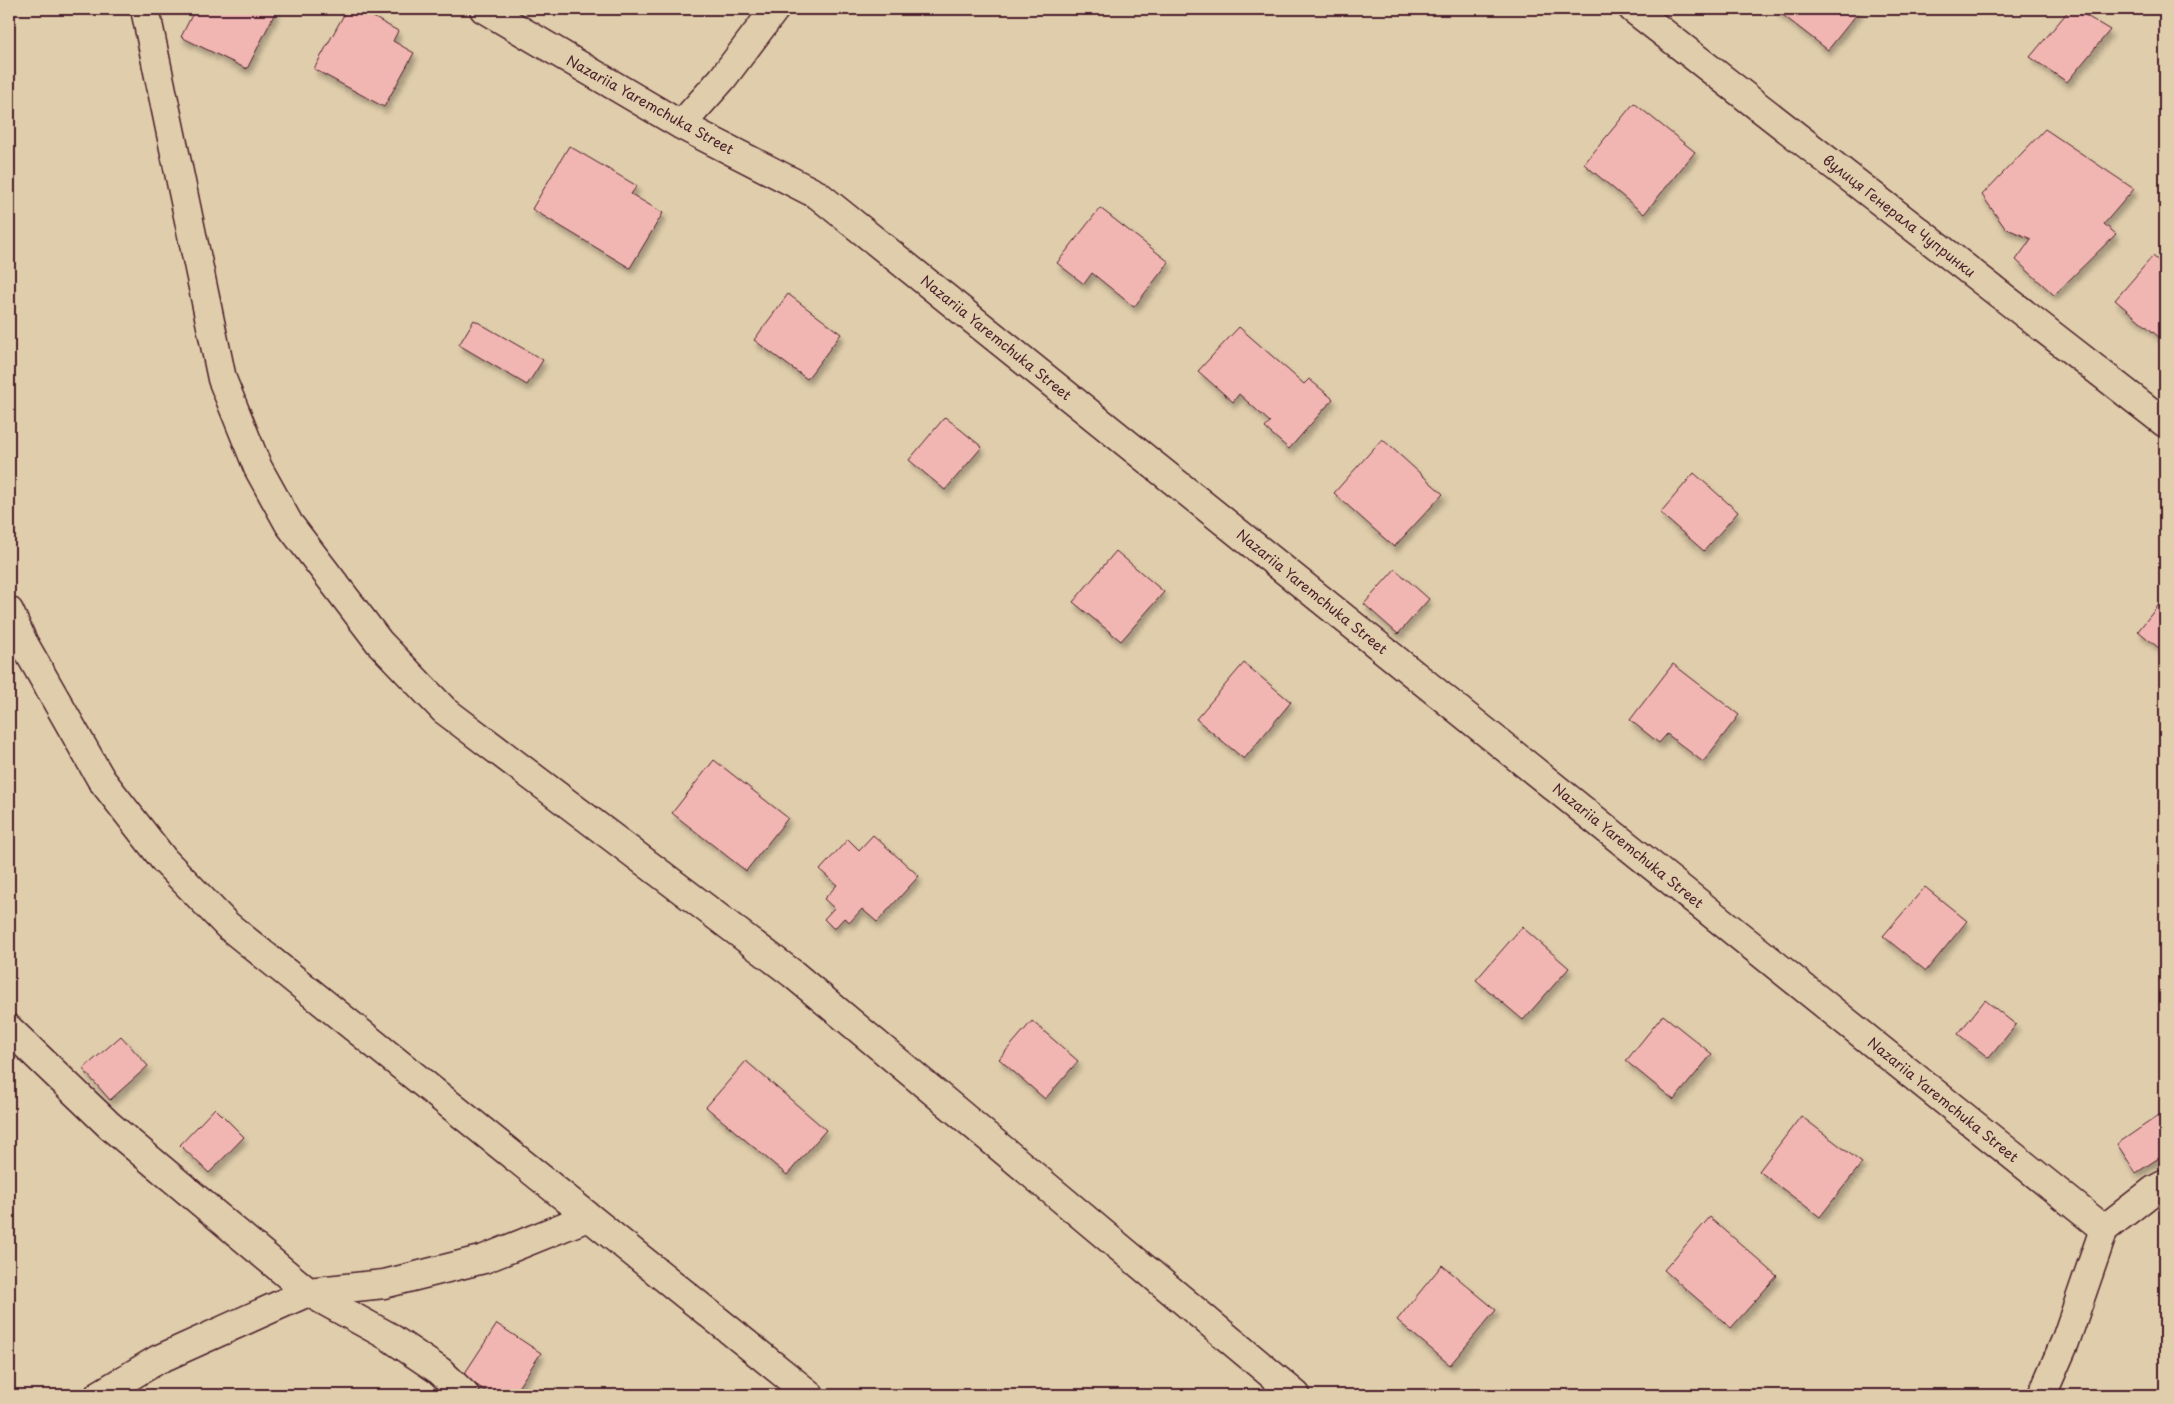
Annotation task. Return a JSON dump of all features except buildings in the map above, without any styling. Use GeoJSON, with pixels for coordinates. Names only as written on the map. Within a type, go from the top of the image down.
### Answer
{"type":"FeatureCollection","features":[{"type":"Feature","properties":{"kind":"street"},"geometry":{"type":"LineString","coordinates":[[146,9],[222,379],[258,468],[289,524],[379,642],[444,710],[793,974],[1296,1395]]}},
{"type":"Feature","properties":{"kind":"street","name":"Nazariia Yaremchuka Street"},"geometry":{"type":"LineString","coordinates":[[484,9],[680,126],[818,195],[2104,1229]]}},
{"type":"Feature","properties":{"kind":"street"},"geometry":{"type":"LineString","coordinates":[[680,126],[722,80],[775,9]]}},
{"type":"Feature","properties":{"kind":"street","name":"вулиця Генерала Чупринки"},"geometry":{"type":"LineString","coordinates":[[1633,9],[2165,423]]}},
{"type":"Feature","properties":{"kind":"street"},"geometry":{"type":"LineString","coordinates":[[9,611],[23,642],[101,779],[170,866],[226,925],[810,1395]]}},
{"type":"Feature","properties":{"kind":"street"},"geometry":{"type":"LineString","coordinates":[[9,1029],[110,1126],[308,1292],[388,1336],[440,1371],[465,1395]]}},
{"type":"Feature","properties":{"kind":"street"},"geometry":{"type":"LineString","coordinates":[[2042,1395],[2065,1342],[2104,1229],[2154,1190],[2165,1184]]}},
{"type":"Feature","properties":{"kind":"street"},"geometry":{"type":"LineString","coordinates":[[99,1395],[157,1360],[308,1292],[384,1284],[484,1259],[588,1217]]}}]}
